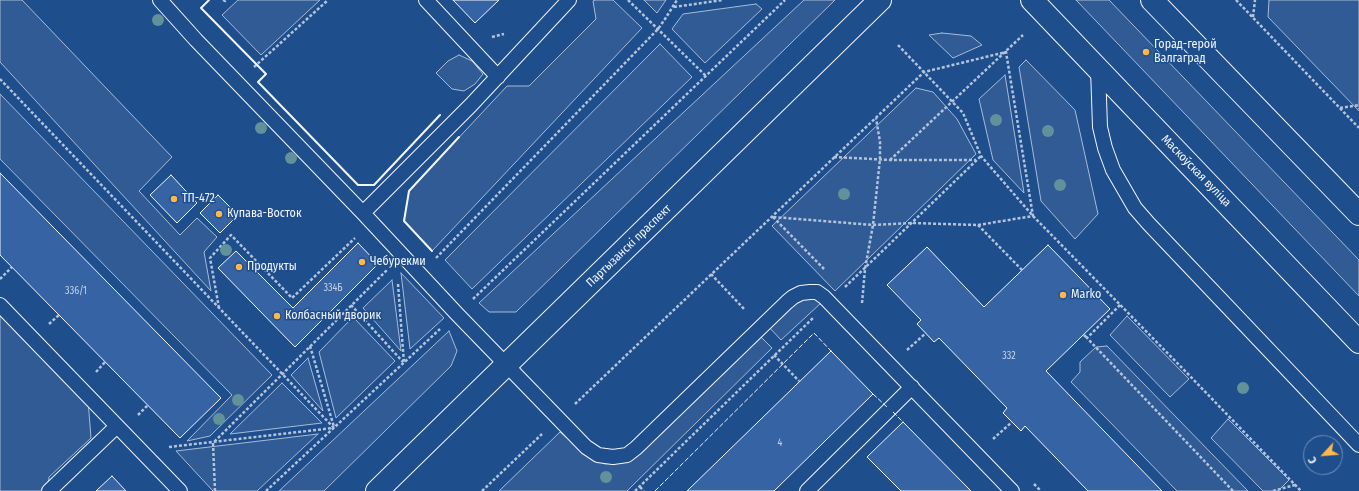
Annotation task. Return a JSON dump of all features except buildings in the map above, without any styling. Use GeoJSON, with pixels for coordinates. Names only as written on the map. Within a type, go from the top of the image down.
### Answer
{"type":"FeatureCollection","features":[{"type":"Feature","properties":{"kind":"main road","name":"Партызанскі праспект"},"geometry":{"type":"LineString","coordinates":[[377,491],[880,0]]}},
{"type":"Feature","properties":{"kind":"main road","name":"Маскоўская вуліца"},"geometry":{"type":"LineString","coordinates":[[1032,0],[1359,342]]}},
{"type":"Feature","properties":{"kind":"main road"},"geometry":{"type":"LineString","coordinates":[[1152,0],[1359,214]]}},
{"type":"Feature","properties":{"kind":"lane"},"geometry":{"type":"LineString","coordinates":[[160,0],[196,40],[363,213],[457,314],[586,447],[598,455],[613,457],[626,454],[636,448],[793,296],[802,292],[817,292],[830,302],[1012,491]]}},
{"type":"Feature","properties":{"kind":"lane"},"geometry":{"type":"LineString","coordinates":[[426,0],[498,77]]}},
{"type":"Feature","properties":{"kind":"lane"},"geometry":{"type":"LineString","coordinates":[[363,213],[498,77],[570,0]]}},
{"type":"Feature","properties":{"kind":"lane"},"geometry":{"type":"LineString","coordinates":[[1098,69],[1100,127],[1105,148],[1113,170],[1135,208],[1148,224],[1359,445]]}},
{"type":"Feature","properties":{"kind":"lane"},"geometry":{"type":"LineString","coordinates":[[0,305],[180,491]]}},
{"type":"Feature","properties":{"kind":"lane"},"geometry":{"type":"LineString","coordinates":[[807,491],[912,387]]}},
{"type":"Feature","properties":{"kind":"lane"},"geometry":{"type":"LineString","coordinates":[[49,491],[117,426]]}},
{"type":"Feature","properties":{"kind":"path"},"geometry":{"type":"LineString","coordinates":[[256,65],[328,0]]}},
{"type":"Feature","properties":{"kind":"path"},"geometry":{"type":"LineString","coordinates":[[628,0],[706,76]]}},
{"type":"Feature","properties":{"kind":"path"},"geometry":{"type":"LineString","coordinates":[[420,275],[658,29],[677,0]]}},
{"type":"Feature","properties":{"kind":"path"},"geometry":{"type":"LineString","coordinates":[[673,7],[723,0]]}},
{"type":"Feature","properties":{"kind":"path"},"geometry":{"type":"LineString","coordinates":[[266,491],[457,314],[785,0]]}},
{"type":"Feature","properties":{"kind":"path"},"geometry":{"type":"LineString","coordinates":[[1236,0],[1359,128]]}},
{"type":"Feature","properties":{"kind":"path"},"geometry":{"type":"LineString","coordinates":[[1253,18],[1255,0]]}},
{"type":"Feature","properties":{"kind":"path"},"geometry":{"type":"LineString","coordinates":[[489,37],[504,35],[509,30]]}},
{"type":"Feature","properties":{"kind":"path"},"geometry":{"type":"LineString","coordinates":[[890,160],[1023,35]]}},
{"type":"Feature","properties":{"kind":"path"},"geometry":{"type":"LineString","coordinates":[[898,45],[963,113],[981,156],[1033,216],[1301,491]]}},
{"type":"Feature","properties":{"kind":"path"},"geometry":{"type":"LineString","coordinates":[[575,404],[924,72],[1006,52]]}},
{"type":"Feature","properties":{"kind":"path"},"geometry":{"type":"LineString","coordinates":[[1006,52],[1033,216]]}},
{"type":"Feature","properties":{"kind":"path"},"geometry":{"type":"LineString","coordinates":[[0,79],[334,428]]}},
{"type":"Feature","properties":{"kind":"path"},"geometry":{"type":"LineString","coordinates":[[1339,108],[1359,105]]}},
{"type":"Feature","properties":{"kind":"path"},"geometry":{"type":"LineString","coordinates":[[862,308],[865,269],[873,225],[880,159],[880,142],[876,118]]}},
{"type":"Feature","properties":{"kind":"path"},"geometry":{"type":"LineString","coordinates":[[635,491],[981,156]]}},
{"type":"Feature","properties":{"kind":"path"},"geometry":{"type":"LineString","coordinates":[[834,158],[890,160],[977,160]]}},
{"type":"Feature","properties":{"kind":"path"},"geometry":{"type":"LineString","coordinates":[[773,217],[873,225],[912,223],[978,225],[1033,216]]}},
{"type":"Feature","properties":{"kind":"path"},"geometry":{"type":"LineString","coordinates":[[773,217],[827,272]]}},
{"type":"Feature","properties":{"kind":"path"},"geometry":{"type":"LineString","coordinates":[[978,225],[1022,270]]}},
{"type":"Feature","properties":{"kind":"path"},"geometry":{"type":"LineString","coordinates":[[219,308],[210,258],[232,235],[292,298],[355,237],[361,237]]}},
{"type":"Feature","properties":{"kind":"path"},"geometry":{"type":"LineString","coordinates":[[215,491],[213,443],[390,266]]}},
{"type":"Feature","properties":{"kind":"path"},"geometry":{"type":"LineString","coordinates":[[0,279],[12,267]]}},
{"type":"Feature","properties":{"kind":"path"},"geometry":{"type":"LineString","coordinates":[[397,277],[404,363]]}},
{"type":"Feature","properties":{"kind":"path"},"geometry":{"type":"LineString","coordinates":[[351,305],[404,363]]}},
{"type":"Feature","properties":{"kind":"path"},"geometry":{"type":"LineString","coordinates":[[1087,338],[1120,305]]}},
{"type":"Feature","properties":{"kind":"path"},"geometry":{"type":"LineString","coordinates":[[46,327],[59,315]]}},
{"type":"Feature","properties":{"kind":"path"},"geometry":{"type":"LineString","coordinates":[[905,352],[926,333]]}},
{"type":"Feature","properties":{"kind":"path"},"geometry":{"type":"LineString","coordinates":[[1084,335],[1233,491]]}},
{"type":"Feature","properties":{"kind":"path"},"geometry":{"type":"LineString","coordinates":[[310,346],[334,428]]}},
{"type":"Feature","properties":{"kind":"path"},"geometry":{"type":"LineString","coordinates":[[774,355],[800,381]]}},
{"type":"Feature","properties":{"kind":"path"},"geometry":{"type":"LineString","coordinates":[[93,375],[105,362]]}},
{"type":"Feature","properties":{"kind":"path"},"geometry":{"type":"LineString","coordinates":[[135,418],[148,405]]}},
{"type":"Feature","properties":{"kind":"path"},"geometry":{"type":"LineString","coordinates":[[991,440],[1012,422]]}},
{"type":"Feature","properties":{"kind":"path"},"geometry":{"type":"LineString","coordinates":[[164,448],[334,428]]}},
{"type":"Feature","properties":{"kind":"path"},"geometry":{"type":"LineString","coordinates":[[482,491],[543,433]]}},
{"type":"Feature","properties":{"kind":"path"},"geometry":{"type":"LineString","coordinates":[[1273,491],[1295,485]]}},
{"type":"Feature","properties":{"kind":"path"},"geometry":{"type":"LineString","coordinates":[[640,486],[644,491]]}},
{"type":"Feature","properties":{"kind":"shaded area"},"geometry":{"type":"Polygon","coordinates":[[[0,0],[22,0],[172,157],[139,191],[180,235],[197,218],[217,237],[204,252],[211,291],[0,62],[0,0]]]}},
{"type":"Feature","properties":{"kind":"shaded area"},"geometry":{"type":"Polygon","coordinates":[[[238,0],[320,0],[261,55],[222,15],[238,0]]]}},
{"type":"Feature","properties":{"kind":"shaded area"},"geometry":{"type":"Polygon","coordinates":[[[613,0],[642,28],[432,251],[404,221],[409,191],[507,86],[529,86],[596,19],[593,1],[613,0]]]}},
{"type":"Feature","properties":{"kind":"shaded area"},"geometry":{"type":"Polygon","coordinates":[[[644,0],[666,0],[657,13],[644,0]]]}},
{"type":"Feature","properties":{"kind":"shaded area"},"geometry":{"type":"Polygon","coordinates":[[[804,0],[835,0],[516,312],[489,312],[479,303],[804,0]]]}},
{"type":"Feature","properties":{"kind":"shaded area"},"geometry":{"type":"Polygon","coordinates":[[[1076,0],[1109,0],[1359,260],[1359,296],[1076,0]]]}},
{"type":"Feature","properties":{"kind":"shaded area"},"geometry":{"type":"Polygon","coordinates":[[[1269,0],[1359,0],[1359,111],[1268,17],[1269,0]]]}},
{"type":"Feature","properties":{"kind":"shaded area"},"geometry":{"type":"Polygon","coordinates":[[[756,4],[762,9],[705,63],[672,29],[683,14],[756,4]]]}},
{"type":"Feature","properties":{"kind":"shaded area"},"geometry":{"type":"Polygon","coordinates":[[[942,33],[971,36],[982,45],[953,58],[929,35],[942,33]]]}},
{"type":"Feature","properties":{"kind":"shaded area"},"geometry":{"type":"Polygon","coordinates":[[[660,44],[692,77],[472,289],[445,260],[660,44]]]}},
{"type":"Feature","properties":{"kind":"shaded area"},"geometry":{"type":"Polygon","coordinates":[[[459,55],[472,61],[483,74],[475,84],[464,91],[452,89],[436,73],[448,61],[459,55]]]}},
{"type":"Feature","properties":{"kind":"shaded area"},"geometry":{"type":"Polygon","coordinates":[[[1026,60],[1075,110],[1098,214],[1075,239],[1041,201],[1019,67],[1026,60]]]}},
{"type":"Feature","properties":{"kind":"shaded area"},"geometry":{"type":"Polygon","coordinates":[[[1005,75],[1024,193],[993,160],[979,99],[1005,75]]]}},
{"type":"Feature","properties":{"kind":"shaded area"},"geometry":{"type":"Polygon","coordinates":[[[916,88],[933,92],[957,119],[976,154],[835,291],[772,226],[916,88]]]}},
{"type":"Feature","properties":{"kind":"shaded area"},"geometry":{"type":"Polygon","coordinates":[[[0,94],[272,375],[210,436],[187,441],[232,395],[0,159],[0,94]]]}},
{"type":"Feature","properties":{"kind":"shaded area"},"geometry":{"type":"Polygon","coordinates":[[[401,273],[444,318],[410,349],[401,273]]]}},
{"type":"Feature","properties":{"kind":"shaded area"},"geometry":{"type":"Polygon","coordinates":[[[392,280],[401,351],[363,308],[392,280]]]}},
{"type":"Feature","properties":{"kind":"shaded area"},"geometry":{"type":"Polygon","coordinates":[[[808,295],[821,303],[781,340],[768,326],[791,303],[808,295]]]}},
{"type":"Feature","properties":{"kind":"shaded area"},"geometry":{"type":"Polygon","coordinates":[[[0,311],[88,400],[91,438],[49,477],[48,491],[0,491],[0,311]]]}},
{"type":"Feature","properties":{"kind":"shaded area"},"geometry":{"type":"Polygon","coordinates":[[[1127,316],[1189,379],[1170,397],[1110,335],[1127,316]]]}},
{"type":"Feature","properties":{"kind":"shaded area"},"geometry":{"type":"Polygon","coordinates":[[[353,317],[395,361],[336,418],[319,352],[353,317]]]}},
{"type":"Feature","properties":{"kind":"shaded area"},"geometry":{"type":"Polygon","coordinates":[[[449,331],[457,351],[451,366],[324,491],[279,491],[449,331]]]}},
{"type":"Feature","properties":{"kind":"shaded area"},"geometry":{"type":"Polygon","coordinates":[[[759,335],[772,348],[627,491],[499,491],[560,432],[590,458],[605,464],[624,462],[759,335]]]}},
{"type":"Feature","properties":{"kind":"shaded area"},"geometry":{"type":"Polygon","coordinates":[[[1107,346],[1248,491],[1177,491],[1071,382],[1080,372],[1080,362],[1096,347],[1107,346]]]}},
{"type":"Feature","properties":{"kind":"shaded area"},"geometry":{"type":"Polygon","coordinates":[[[308,358],[323,411],[291,375],[308,358]]]}},
{"type":"Feature","properties":{"kind":"shaded area"},"geometry":{"type":"Polygon","coordinates":[[[282,383],[322,423],[230,434],[282,383]]]}},
{"type":"Feature","properties":{"kind":"shaded area"},"geometry":{"type":"Polygon","coordinates":[[[1228,419],[1289,480],[1278,491],[1263,491],[1211,438],[1228,419]]]}},
{"type":"Feature","properties":{"kind":"shaded area"},"geometry":{"type":"Polygon","coordinates":[[[318,434],[257,491],[213,491],[176,451],[318,434]]]}},
{"type":"Feature","properties":{"kind":"fence"},"geometry":{"type":"LineString","coordinates":[[655,491],[814,333],[831,351]]}},
{"type":"Feature","properties":{"kind":"fence"},"geometry":{"type":"LineString","coordinates":[[873,394],[887,407]]}},
{"type":"Feature","properties":{"kind":"fence"},"geometry":{"type":"LineString","coordinates":[[893,412],[903,422]]}},
{"type":"Feature","properties":{"kind":"wall"},"geometry":{"type":"LineString","coordinates":[[209,0],[201,8],[266,74],[258,82],[358,185],[374,185],[440,115]]}},
{"type":"Feature","properties":{"kind":"wall"},"geometry":{"type":"LineString","coordinates":[[432,251],[404,221],[409,191],[459,137]]}},
{"type":"Feature","properties":{"kind":"place","name":"Горад-герой Валгаград"},"geometry":{"type":"Point","coordinates":[1146,52]}},
{"type":"Feature","properties":{"kind":"place","name":"ТП-472"},"geometry":{"type":"Point","coordinates":[174,199]}},
{"type":"Feature","properties":{"kind":"place","name":"Купава-Восток"},"geometry":{"type":"Point","coordinates":[219,214]}},
{"type":"Feature","properties":{"kind":"place","name":"Чебурекми"},"geometry":{"type":"Point","coordinates":[362,262]}},
{"type":"Feature","properties":{"kind":"place","name":"Продукты"},"geometry":{"type":"Point","coordinates":[239,267]}},
{"type":"Feature","properties":{"kind":"place","name":"Marko"},"geometry":{"type":"Point","coordinates":[1063,295]}},
{"type":"Feature","properties":{"kind":"place","name":"Колбасный дворик"},"geometry":{"type":"Point","coordinates":[277,316]}}]}
